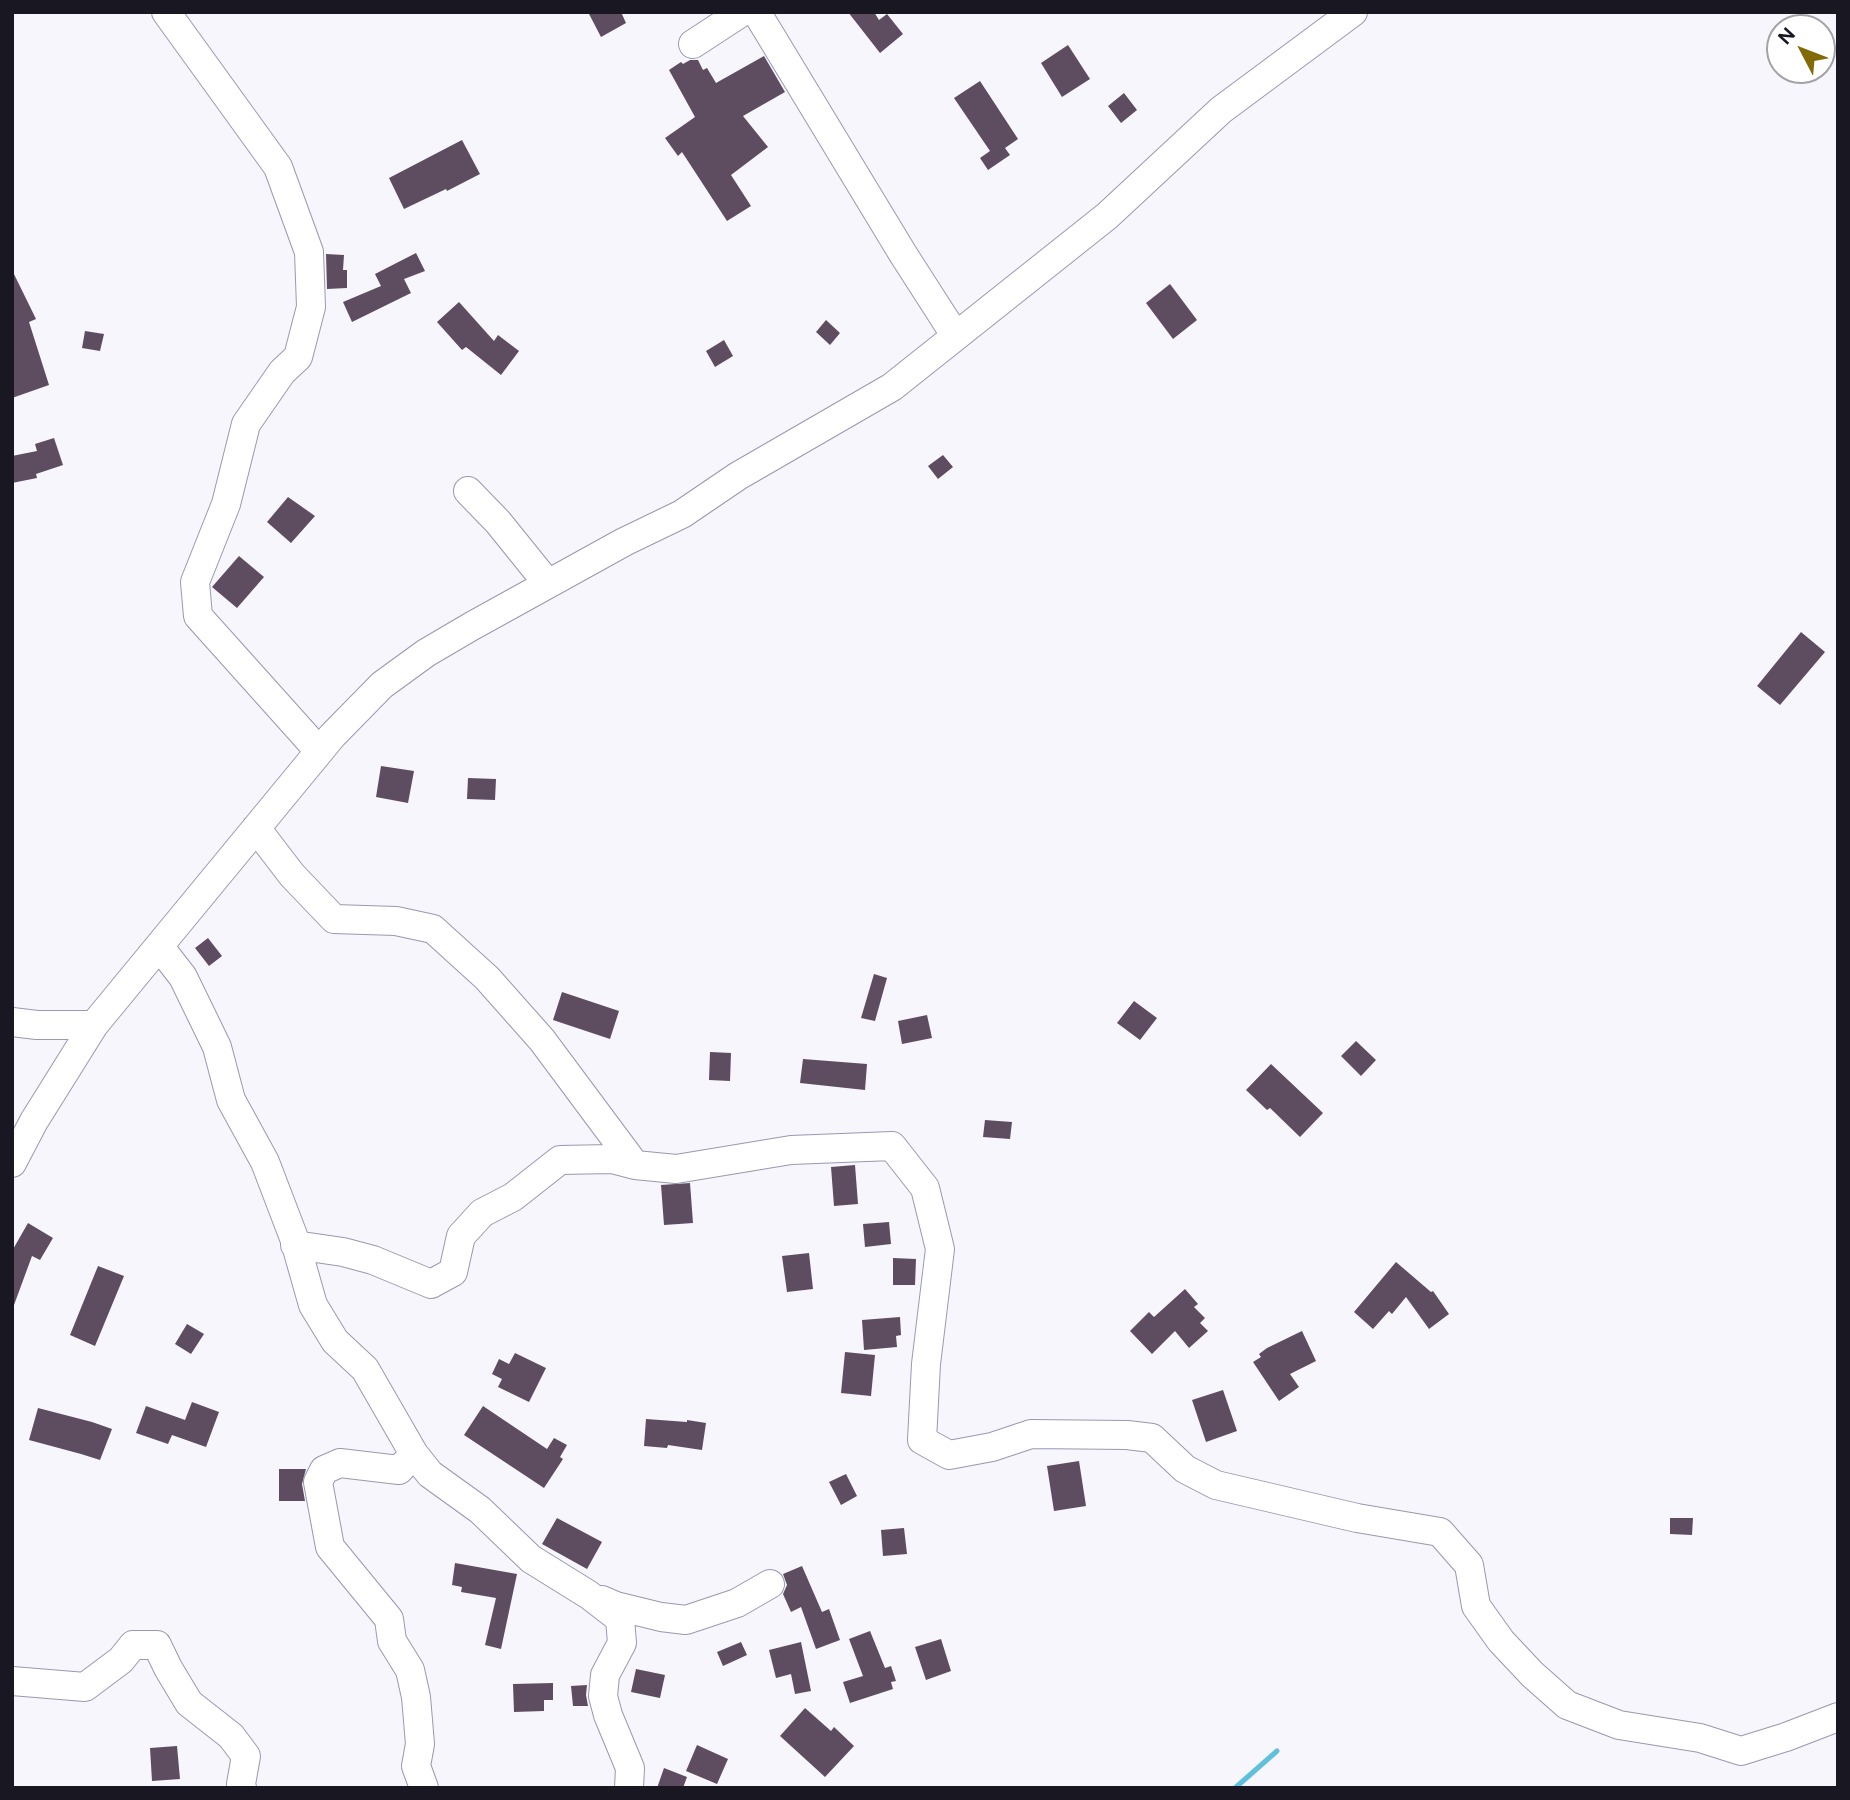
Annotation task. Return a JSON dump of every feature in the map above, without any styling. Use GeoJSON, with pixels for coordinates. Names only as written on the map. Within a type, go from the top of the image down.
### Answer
{"type":"FeatureCollection","features":[{"type":"Feature","properties":{"kind":"street"},"geometry":{"type":"LineString","coordinates":[[166,12],[278,167],[309,252],[311,307],[298,356],[282,372],[246,424],[226,504],[195,582],[198,616],[319,751]]}},
{"type":"Feature","properties":{"kind":"street"},"geometry":{"type":"LineString","coordinates":[[693,44],[742,12]]}},
{"type":"Feature","properties":{"kind":"street"},"geometry":{"type":"LineString","coordinates":[[755,12],[902,254],[955,335]]}},
{"type":"Feature","properties":{"kind":"street"},"geometry":{"type":"LineString","coordinates":[[12,1163],[34,1121],[94,1025],[319,751],[382,685],[426,653],[624,542],[682,514],[738,476],[892,387],[1107,216],[1221,110],[1353,12]]}},
{"type":"Feature","properties":{"kind":"street"},"geometry":{"type":"LineString","coordinates":[[468,491],[506,530],[548,584]]}},
{"type":"Feature","properties":{"kind":"street"},"geometry":{"type":"LineString","coordinates":[[256,828],[292,875],[334,919],[396,921],[433,929],[487,978],[542,1040],[635,1165]]}},
{"type":"Feature","properties":{"kind":"street"},"geometry":{"type":"LineString","coordinates":[[159,946],[183,977],[216,1048],[231,1100],[265,1162],[313,1305],[335,1341],[365,1369],[414,1454],[430,1474],[480,1510],[531,1559],[589,1595],[620,1619],[622,1643],[605,1675],[603,1696],[629,1768],[629,1788]]}},
{"type":"Feature","properties":{"kind":"street"},"geometry":{"type":"LineString","coordinates":[[12,1022],[94,1025]]}},
{"type":"Feature","properties":{"kind":"street"},"geometry":{"type":"LineString","coordinates":[[295,1245],[343,1252],[373,1260],[431,1284],[453,1272],[461,1236],[482,1213],[513,1197],[560,1160],[612,1159],[635,1165],[676,1169],[791,1150],[892,1146],[925,1188],[940,1249],[926,1364],[922,1440],[949,1455],[992,1447],[1031,1434],[1127,1435],[1152,1438],[1185,1469],[1216,1485],[1357,1518],[1440,1532],[1469,1565],[1476,1606],[1501,1641],[1532,1674],[1567,1705],[1619,1725],[1700,1738],[1741,1751],[1838,1717]]}},
{"type":"Feature","properties":{"kind":"street"},"geometry":{"type":"LineString","coordinates":[[414,1454],[399,1470],[341,1463],[324,1470],[318,1482],[330,1547],[389,1619],[392,1641],[410,1670],[416,1696],[420,1744],[416,1766],[424,1788]]}},
{"type":"Feature","properties":{"kind":"street"},"geometry":{"type":"LineString","coordinates":[[589,1595],[616,1606],[685,1620],[737,1603],[770,1584]]}},
{"type":"Feature","properties":{"kind":"street"},"geometry":{"type":"LineString","coordinates":[[12,1681],[85,1687],[121,1660],[133,1645],[157,1645],[189,1703],[231,1736],[246,1756],[242,1788]]}},
{"type":"Feature","properties":{"kind":"building"},"geometry":{"type":"Polygon","coordinates":[[[588,12],[621,12],[626,23],[601,37],[588,12]]]}},
{"type":"Feature","properties":{"kind":"building"},"geometry":{"type":"Polygon","coordinates":[[[848,12],[874,12],[879,20],[887,14],[903,34],[880,53],[848,12]]]}},
{"type":"Feature","properties":{"kind":"building"},"geometry":{"type":"Polygon","coordinates":[[[1068,45],[1090,79],[1062,97],[1041,63],[1068,45]]]}},
{"type":"Feature","properties":{"kind":"building"},"geometry":{"type":"Polygon","coordinates":[[[764,56],[785,92],[743,116],[768,147],[731,175],[751,206],[727,221],[682,152],[678,156],[665,138],[695,117],[669,70],[681,62],[683,64],[698,60],[703,70],[707,68],[716,83],[764,56]]]}},
{"type":"Feature","properties":{"kind":"building"},"geometry":{"type":"Polygon","coordinates":[[[980,81],[1018,139],[1005,148],[1010,155],[988,170],[980,158],[990,151],[954,98],[980,81]]]}},
{"type":"Feature","properties":{"kind":"building"},"geometry":{"type":"Polygon","coordinates":[[[1124,93],[1137,110],[1121,123],[1108,106],[1124,93]]]}},
{"type":"Feature","properties":{"kind":"building"},"geometry":{"type":"Polygon","coordinates":[[[462,140],[480,174],[404,209],[389,178],[462,140]]]}},
{"type":"Feature","properties":{"kind":"building"},"geometry":{"type":"Polygon","coordinates":[[[416,253],[425,271],[404,279],[411,293],[352,322],[343,302],[381,286],[375,274],[416,253]]]}},
{"type":"Feature","properties":{"kind":"building"},"geometry":{"type":"Polygon","coordinates":[[[326,254],[344,255],[343,270],[347,270],[347,288],[327,289],[326,254]]]}},
{"type":"Feature","properties":{"kind":"building"},"geometry":{"type":"Polygon","coordinates":[[[12,270],[36,319],[29,322],[49,385],[12,398],[12,270]]]}},
{"type":"Feature","properties":{"kind":"building"},"geometry":{"type":"Polygon","coordinates":[[[1170,284],[1197,320],[1173,339],[1146,303],[1170,284]]]}},
{"type":"Feature","properties":{"kind":"building"},"geometry":{"type":"Polygon","coordinates":[[[459,302],[494,341],[498,335],[519,351],[501,375],[466,347],[462,350],[437,322],[459,302]]]}},
{"type":"Feature","properties":{"kind":"building"},"geometry":{"type":"Polygon","coordinates":[[[826,320],[840,333],[830,345],[816,332],[826,320]]]}},
{"type":"Feature","properties":{"kind":"building"},"geometry":{"type":"Polygon","coordinates":[[[85,331],[104,334],[100,351],[82,348],[85,331]]]}},
{"type":"Feature","properties":{"kind":"building"},"geometry":{"type":"Polygon","coordinates":[[[724,340],[733,356],[715,367],[706,351],[724,340]]]}},
{"type":"Feature","properties":{"kind":"building"},"geometry":{"type":"Polygon","coordinates":[[[54,438],[63,465],[36,474],[37,478],[12,483],[12,456],[37,451],[35,444],[54,438]]]}},
{"type":"Feature","properties":{"kind":"building"},"geometry":{"type":"Polygon","coordinates":[[[943,455],[953,467],[938,479],[928,466],[943,455]]]}},
{"type":"Feature","properties":{"kind":"building"},"geometry":{"type":"Polygon","coordinates":[[[288,497],[315,516],[291,543],[267,522],[288,497]]]}},
{"type":"Feature","properties":{"kind":"building"},"geometry":{"type":"Polygon","coordinates":[[[239,556],[264,577],[237,608],[212,587],[239,556]]]}},
{"type":"Feature","properties":{"kind":"building"},"geometry":{"type":"Polygon","coordinates":[[[1801,632],[1825,652],[1780,705],[1757,686],[1801,632]]]}},
{"type":"Feature","properties":{"kind":"building"},"geometry":{"type":"Polygon","coordinates":[[[381,766],[414,771],[408,803],[376,797],[381,766]]]}},
{"type":"Feature","properties":{"kind":"building"},"geometry":{"type":"Polygon","coordinates":[[[468,778],[496,779],[495,800],[467,799],[468,778]]]}},
{"type":"Feature","properties":{"kind":"building"},"geometry":{"type":"Polygon","coordinates":[[[208,938],[222,956],[209,966],[195,948],[208,938]]]}},
{"type":"Feature","properties":{"kind":"building"},"geometry":{"type":"Polygon","coordinates":[[[874,974],[887,978],[875,1021],[861,1018],[874,974]]]}},
{"type":"Feature","properties":{"kind":"building"},"geometry":{"type":"Polygon","coordinates":[[[562,992],[619,1011],[610,1039],[553,1020],[562,992]]]}},
{"type":"Feature","properties":{"kind":"building"},"geometry":{"type":"Polygon","coordinates":[[[1134,1001],[1157,1018],[1140,1040],[1117,1023],[1134,1001]]]}},
{"type":"Feature","properties":{"kind":"building"},"geometry":{"type":"Polygon","coordinates":[[[927,1015],[932,1038],[902,1044],[898,1021],[927,1015]]]}},
{"type":"Feature","properties":{"kind":"building"},"geometry":{"type":"Polygon","coordinates":[[[1356,1041],[1376,1060],[1361,1076],[1341,1056],[1356,1041]]]}},
{"type":"Feature","properties":{"kind":"building"},"geometry":{"type":"Polygon","coordinates":[[[710,1052],[731,1053],[730,1081],[709,1080],[710,1052]]]}},
{"type":"Feature","properties":{"kind":"building"},"geometry":{"type":"Polygon","coordinates":[[[803,1059],[867,1064],[865,1090],[800,1083],[803,1059]]]}},
{"type":"Feature","properties":{"kind":"building"},"geometry":{"type":"Polygon","coordinates":[[[1271,1064],[1323,1113],[1300,1137],[1270,1108],[1267,1110],[1246,1090],[1271,1064]]]}},
{"type":"Feature","properties":{"kind":"building"},"geometry":{"type":"Polygon","coordinates":[[[985,1120],[1012,1122],[1010,1139],[983,1137],[985,1120]]]}},
{"type":"Feature","properties":{"kind":"building"},"geometry":{"type":"Polygon","coordinates":[[[855,1165],[858,1204],[834,1206],[831,1167],[855,1165]]]}},
{"type":"Feature","properties":{"kind":"building"},"geometry":{"type":"Polygon","coordinates":[[[690,1183],[693,1223],[664,1225],[661,1185],[690,1183]]]}},
{"type":"Feature","properties":{"kind":"building"},"geometry":{"type":"Polygon","coordinates":[[[889,1222],[891,1244],[865,1247],[863,1224],[889,1222]]]}},
{"type":"Feature","properties":{"kind":"building"},"geometry":{"type":"Polygon","coordinates":[[[28,1223],[53,1238],[40,1260],[32,1256],[12,1305],[12,1251],[28,1223]]]}},
{"type":"Feature","properties":{"kind":"building"},"geometry":{"type":"Polygon","coordinates":[[[809,1253],[813,1289],[787,1292],[782,1256],[809,1253]]]}},
{"type":"Feature","properties":{"kind":"building"},"geometry":{"type":"Polygon","coordinates":[[[893,1258],[916,1259],[915,1285],[893,1285],[893,1258]]]}},
{"type":"Feature","properties":{"kind":"building"},"geometry":{"type":"Polygon","coordinates":[[[1396,1262],[1433,1291],[1449,1314],[1429,1329],[1406,1297],[1392,1314],[1389,1311],[1373,1329],[1354,1312],[1396,1262]]]}},
{"type":"Feature","properties":{"kind":"building"},"geometry":{"type":"Polygon","coordinates":[[[98,1266],[124,1276],[95,1346],[70,1335],[98,1266]]]}},
{"type":"Feature","properties":{"kind":"building"},"geometry":{"type":"Polygon","coordinates":[[[1185,1289],[1198,1304],[1194,1307],[1205,1318],[1200,1323],[1208,1331],[1189,1348],[1175,1331],[1152,1354],[1130,1331],[1149,1312],[1154,1317],[1185,1289]]]}},
{"type":"Feature","properties":{"kind":"building"},"geometry":{"type":"Polygon","coordinates":[[[900,1317],[901,1335],[896,1336],[897,1347],[864,1350],[862,1320],[900,1317]]]}},
{"type":"Feature","properties":{"kind":"building"},"geometry":{"type":"Polygon","coordinates":[[[187,1324],[204,1334],[191,1354],[175,1344],[187,1324]]]}},
{"type":"Feature","properties":{"kind":"building"},"geometry":{"type":"Polygon","coordinates":[[[1302,1331],[1316,1361],[1290,1374],[1299,1387],[1279,1401],[1253,1362],[1261,1357],[1259,1354],[1267,1348],[1302,1331]]]}},
{"type":"Feature","properties":{"kind":"building"},"geometry":{"type":"Polygon","coordinates":[[[845,1352],[875,1355],[871,1396],[841,1393],[845,1352]]]}},
{"type":"Feature","properties":{"kind":"building"},"geometry":{"type":"Polygon","coordinates":[[[515,1353],[546,1368],[529,1402],[498,1387],[502,1379],[492,1374],[499,1359],[509,1364],[515,1353]]]}},
{"type":"Feature","properties":{"kind":"building"},"geometry":{"type":"Polygon","coordinates":[[[1223,1390],[1237,1431],[1206,1442],[1192,1400],[1223,1390]]]}},
{"type":"Feature","properties":{"kind":"building"},"geometry":{"type":"Polygon","coordinates":[[[192,1402],[219,1412],[206,1447],[172,1435],[168,1444],[136,1433],[146,1406],[185,1420],[192,1402]]]}},
{"type":"Feature","properties":{"kind":"building"},"geometry":{"type":"Polygon","coordinates":[[[483,1406],[547,1449],[554,1438],[567,1445],[560,1457],[563,1459],[544,1488],[464,1435],[483,1406]]]}},
{"type":"Feature","properties":{"kind":"building"},"geometry":{"type":"Polygon","coordinates":[[[38,1408],[112,1429],[100,1460],[29,1440],[38,1408]]]}},
{"type":"Feature","properties":{"kind":"building"},"geometry":{"type":"Polygon","coordinates":[[[646,1419],[706,1423],[702,1450],[668,1445],[667,1448],[644,1446],[646,1419]]]}},
{"type":"Feature","properties":{"kind":"building"},"geometry":{"type":"Polygon","coordinates":[[[1079,1461],[1086,1506],[1054,1511],[1047,1466],[1079,1461]]]}},
{"type":"Feature","properties":{"kind":"building"},"geometry":{"type":"Polygon","coordinates":[[[279,1469],[306,1469],[302,1484],[305,1501],[279,1501],[279,1469]]]}},
{"type":"Feature","properties":{"kind":"building"},"geometry":{"type":"Polygon","coordinates":[[[846,1474],[857,1496],[841,1505],[829,1482],[846,1474]]]}},
{"type":"Feature","properties":{"kind":"building"},"geometry":{"type":"Polygon","coordinates":[[[557,1518],[602,1542],[587,1569],[542,1544],[557,1518]]]}},
{"type":"Feature","properties":{"kind":"building"},"geometry":{"type":"Polygon","coordinates":[[[1670,1518],[1693,1518],[1692,1535],[1670,1534],[1670,1518]]]}},
{"type":"Feature","properties":{"kind":"building"},"geometry":{"type":"Polygon","coordinates":[[[904,1528],[907,1554],[883,1556],[881,1530],[904,1528]]]}},
{"type":"Feature","properties":{"kind":"building"},"geometry":{"type":"Polygon","coordinates":[[[455,1563],[517,1574],[501,1649],[485,1645],[496,1598],[461,1592],[462,1587],[452,1585],[455,1563]]]}},
{"type":"Feature","properties":{"kind":"building"},"geometry":{"type":"Polygon","coordinates":[[[802,1566],[822,1612],[829,1609],[840,1640],[816,1649],[801,1607],[791,1612],[783,1594],[787,1585],[783,1574],[802,1566]]]}},
{"type":"Feature","properties":{"kind":"building"},"geometry":{"type":"Polygon","coordinates":[[[870,1631],[885,1668],[891,1666],[896,1681],[891,1682],[893,1689],[850,1703],[843,1682],[863,1676],[849,1639],[870,1631]]]}},
{"type":"Feature","properties":{"kind":"building"},"geometry":{"type":"Polygon","coordinates":[[[941,1639],[951,1671],[926,1680],[915,1647],[941,1639]]]}},
{"type":"Feature","properties":{"kind":"building"},"geometry":{"type":"Polygon","coordinates":[[[741,1642],[747,1655],[723,1666],[717,1652],[741,1642]]]}},
{"type":"Feature","properties":{"kind":"building"},"geometry":{"type":"Polygon","coordinates":[[[801,1642],[811,1691],[795,1694],[791,1674],[776,1678],[769,1650],[801,1642]]]}},
{"type":"Feature","properties":{"kind":"building"},"geometry":{"type":"Polygon","coordinates":[[[636,1669],[665,1675],[660,1698],[631,1692],[636,1669]]]}},
{"type":"Feature","properties":{"kind":"building"},"geometry":{"type":"Polygon","coordinates":[[[553,1683],[553,1700],[544,1700],[544,1711],[514,1712],[513,1684],[553,1683]]]}},
{"type":"Feature","properties":{"kind":"building"},"geometry":{"type":"Polygon","coordinates":[[[587,1685],[588,1706],[573,1706],[571,1686],[587,1685]]]}},
{"type":"Feature","properties":{"kind":"building"},"geometry":{"type":"Polygon","coordinates":[[[805,1708],[831,1731],[834,1727],[854,1746],[825,1777],[780,1736],[805,1708]]]}},
{"type":"Feature","properties":{"kind":"building"},"geometry":{"type":"Polygon","coordinates":[[[697,1745],[728,1759],[717,1784],[686,1771],[697,1745]]]}},
{"type":"Feature","properties":{"kind":"building"},"geometry":{"type":"Polygon","coordinates":[[[177,1746],[180,1779],[152,1781],[150,1748],[177,1746]]]}},
{"type":"Feature","properties":{"kind":"building"},"geometry":{"type":"Polygon","coordinates":[[[664,1768],[687,1777],[683,1788],[657,1788],[664,1768]]]}},
{"type":"Feature","properties":{"kind":"waterway"},"geometry":{"type":"LineString","coordinates":[[1235,1788],[1277,1751]]}}]}
